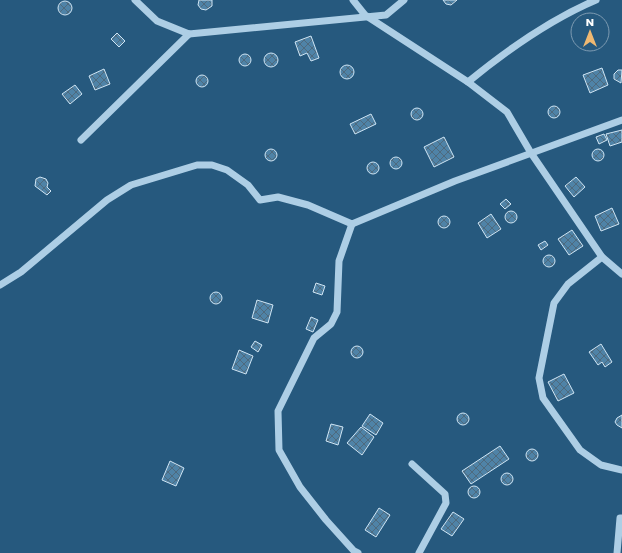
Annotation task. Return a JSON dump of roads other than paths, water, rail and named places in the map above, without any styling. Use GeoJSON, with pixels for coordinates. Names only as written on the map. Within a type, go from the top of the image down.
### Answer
{"type":"FeatureCollection","features":[{"type":"Feature","properties":{"kind":"street"},"geometry":{"type":"LineString","coordinates":[[135,0],[157,20],[189,34],[365,15],[386,15],[404,0]]}},
{"type":"Feature","properties":{"kind":"street"},"geometry":{"type":"LineString","coordinates":[[353,0],[365,15],[468,82],[507,112],[531,153],[602,256],[622,274]]}},
{"type":"Feature","properties":{"kind":"street"},"geometry":{"type":"LineString","coordinates":[[468,82],[498,57],[568,12],[596,0]]}},
{"type":"Feature","properties":{"kind":"street"},"geometry":{"type":"LineString","coordinates":[[81,140],[189,34]]}},
{"type":"Feature","properties":{"kind":"street"},"geometry":{"type":"LineString","coordinates":[[0,285],[21,272],[107,200],[131,185],[197,165],[212,164],[227,170],[248,186],[260,200],[278,196],[308,205],[352,224],[455,180],[622,120]]}},
{"type":"Feature","properties":{"kind":"street"},"geometry":{"type":"LineString","coordinates":[[352,224],[339,261],[337,312],[331,324],[314,338],[278,411],[278,450],[300,487],[326,520],[354,551],[358,553]]}},
{"type":"Feature","properties":{"kind":"street"},"geometry":{"type":"LineString","coordinates":[[602,256],[568,284],[554,303],[539,378],[543,398],[580,450],[601,466],[622,470]]}},
{"type":"Feature","properties":{"kind":"street"},"geometry":{"type":"LineString","coordinates":[[412,464],[445,494],[446,503],[419,553]]}},
{"type":"Feature","properties":{"kind":"street"},"geometry":{"type":"LineString","coordinates":[[617,553],[620,518],[622,518]]}}]}
